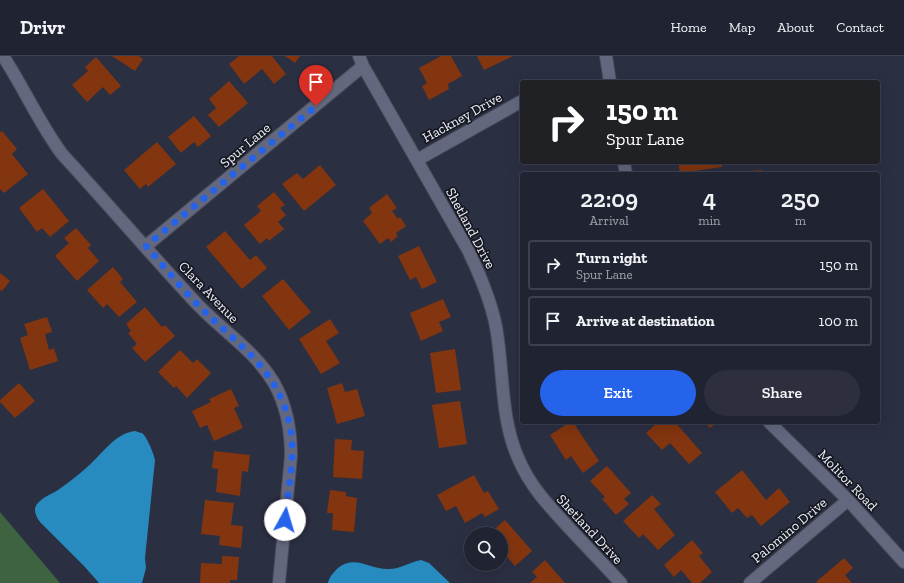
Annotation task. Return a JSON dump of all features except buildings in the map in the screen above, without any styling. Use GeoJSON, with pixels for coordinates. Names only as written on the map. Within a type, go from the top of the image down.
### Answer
{"type":"FeatureCollection","features":[{"type":"Feature","properties":{"kind":"street","name":"Clara Avenue"},"geometry":{"type":"LineString","coordinates":[[3,56],[52,140],[198,305],[250,354],[265,370],[274,384],[282,400],[290,426],[291,456],[279,583]]}},
{"type":"Feature","properties":{"kind":"street"},"geometry":{"type":"LineString","coordinates":[[606,56],[607,80]]}},
{"type":"Feature","properties":{"kind":"street","name":"Spur Lane"},"geometry":{"type":"LineString","coordinates":[[146,246],[361,61]]}},
{"type":"Feature","properties":{"kind":"street","name":"Shetland Drive"},"geometry":{"type":"LineString","coordinates":[[361,61],[468,250],[488,297],[496,326],[507,424],[512,442],[526,476],[536,492],[551,509],[621,583]]}},
{"type":"Feature","properties":{"kind":"street","name":"Hackney Drive"},"geometry":{"type":"LineString","coordinates":[[417,160],[520,101]]}},
{"type":"Feature","properties":{"kind":"street","name":"Molitor Road"},"geometry":{"type":"LineString","coordinates":[[771,424],[848,500],[904,562]]}},
{"type":"Feature","properties":{"kind":"street","name":"Palomino Drive"},"geometry":{"type":"LineString","coordinates":[[750,583],[848,500]]}},
{"type":"Feature","properties":{"kind":"green space"},"geometry":{"type":"Polygon","coordinates":[[[0,512],[60,583],[0,583],[0,512]]]}},
{"type":"Feature","properties":{"kind":"water"},"geometry":{"type":"Polygon","coordinates":[[[136,431],[142,433],[146,438],[155,460],[145,558],[146,568],[142,583],[99,583],[40,522],[36,515],[35,508],[42,499],[58,490],[82,472],[115,440],[128,432],[136,431]]]}},
{"type":"Feature","properties":{"kind":"water"},"geometry":{"type":"Polygon","coordinates":[[[421,560],[429,563],[450,583],[328,583],[333,573],[338,568],[351,562],[357,562],[382,569],[389,569],[397,568],[421,560]]]}},
{"type":"Feature","properties":{"kind":"route"},"geometry":{"type":"LineString","coordinates":[[285,520],[292,439],[287,413],[274,384],[265,370],[198,305],[146,246],[316,106]]}}]}
